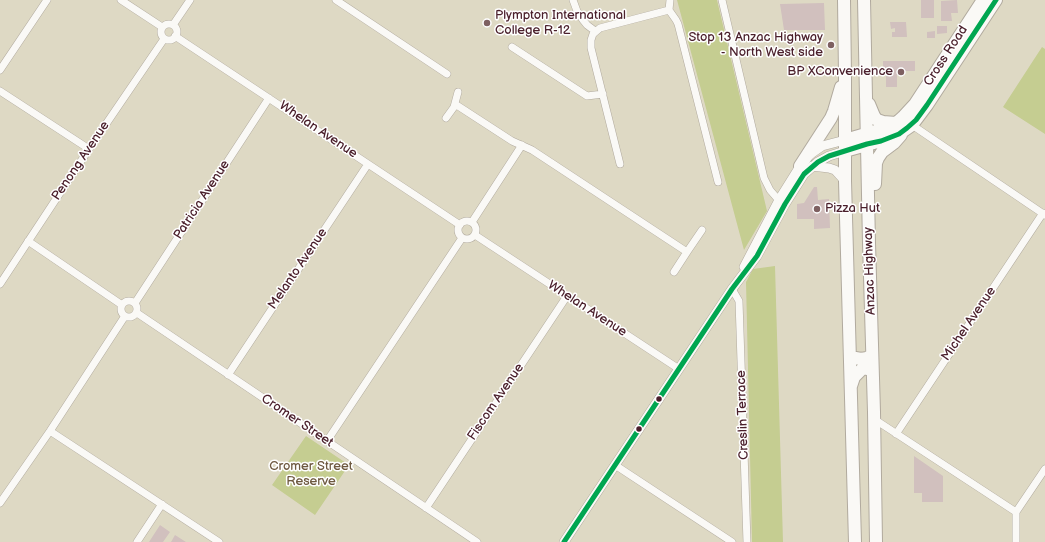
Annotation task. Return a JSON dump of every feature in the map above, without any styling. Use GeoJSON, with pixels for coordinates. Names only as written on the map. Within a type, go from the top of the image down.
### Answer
{"type":"FeatureCollection","features":[{"type":"Feature","properties":{"kind":"highway","name":"Anzac Highway"},"geometry":{"type":"LineString","coordinates":[[844,0],[845,181],[855,542]]}},
{"type":"Feature","properties":{"kind":"highway","name":"Anzac Highway"},"geometry":{"type":"LineString","coordinates":[[864,0],[868,243],[874,419],[876,542]]}},
{"type":"Feature","properties":{"kind":"highway","name":"Cross Road"},"geometry":{"type":"LineString","coordinates":[[905,125],[903,118],[915,104],[983,0]]}},
{"type":"Feature","properties":{"kind":"highway","name":"Cross Road"},"geometry":{"type":"LineString","coordinates":[[845,146],[867,139],[893,126],[905,125],[927,105],[996,0]]}},
{"type":"Feature","properties":{"kind":"highway"},"geometry":{"type":"LineString","coordinates":[[800,166],[831,118],[845,75]]}},
{"type":"Feature","properties":{"kind":"highway"},"geometry":{"type":"LineString","coordinates":[[866,98],[877,120],[886,123],[905,125],[894,143],[882,152],[877,161],[875,188],[876,225],[868,243]]}},
{"type":"Feature","properties":{"kind":"highway"},"geometry":{"type":"LineString","coordinates":[[850,357],[861,359],[872,355]]}},
{"type":"Feature","properties":{"kind":"highway"},"geometry":{"type":"LineString","coordinates":[[850,387],[854,377],[863,368],[872,371]]}},
{"type":"Feature","properties":{"kind":"street"},"geometry":{"type":"LineString","coordinates":[[0,70],[47,0]]}},
{"type":"Feature","properties":{"kind":"street"},"geometry":{"type":"LineString","coordinates":[[121,0],[162,27]]}},
{"type":"Feature","properties":{"kind":"street"},"geometry":{"type":"LineString","coordinates":[[174,25],[190,0]]}},
{"type":"Feature","properties":{"kind":"street"},"geometry":{"type":"LineString","coordinates":[[336,0],[447,74]]}},
{"type":"Feature","properties":{"kind":"street"},"geometry":{"type":"LineString","coordinates":[[572,0],[583,20],[595,31]]}},
{"type":"Feature","properties":{"kind":"street"},"geometry":{"type":"LineString","coordinates":[[670,0],[669,10],[678,24],[718,182]]}},
{"type":"Feature","properties":{"kind":"street"},"geometry":{"type":"LineString","coordinates":[[722,0],[764,178],[770,190],[782,202]]}},
{"type":"Feature","properties":{"kind":"street"},"geometry":{"type":"LineString","coordinates":[[620,164],[591,48],[591,40],[595,31],[600,28],[669,10]]}},
{"type":"Feature","properties":{"kind":"street"},"geometry":{"type":"LineString","coordinates":[[162,27],[168,24],[174,25]]}},
{"type":"Feature","properties":{"kind":"street"},"geometry":{"type":"LineString","coordinates":[[162,27],[161,34],[164,39],[171,40],[176,36],[177,31],[174,25]]}},
{"type":"Feature","properties":{"kind":"street","name":"Whelan Avenue"},"geometry":{"type":"LineString","coordinates":[[176,36],[460,225]]}},
{"type":"Feature","properties":{"kind":"street","name":"Penong Avenue"},"geometry":{"type":"LineString","coordinates":[[0,284],[164,39]]}},
{"type":"Feature","properties":{"kind":"street"},"geometry":{"type":"LineString","coordinates":[[512,47],[587,96],[603,94]]}},
{"type":"Feature","properties":{"kind":"street"},"geometry":{"type":"LineString","coordinates":[[0,91],[89,150]]}},
{"type":"Feature","properties":{"kind":"street"},"geometry":{"type":"LineString","coordinates":[[446,118],[454,107],[458,92]]}},
{"type":"Feature","properties":{"kind":"street","name":"Patricia Avenue"},"geometry":{"type":"LineString","coordinates":[[134,302],[268,98]]}},
{"type":"Feature","properties":{"kind":"street"},"geometry":{"type":"LineString","coordinates":[[455,104],[512,141],[532,150],[687,252]]}},
{"type":"Feature","properties":{"kind":"street"},"geometry":{"type":"LineString","coordinates":[[905,125],[1044,214]]}},
{"type":"Feature","properties":{"kind":"street"},"geometry":{"type":"LineString","coordinates":[[472,222],[522,145]]}},
{"type":"Feature","properties":{"kind":"street"},"geometry":{"type":"LineString","coordinates":[[564,542],[732,289],[757,256],[800,166],[808,157],[822,146],[845,146]]}},
{"type":"Feature","properties":{"kind":"street"},"geometry":{"type":"LineString","coordinates":[[782,202],[812,166],[845,146]]}},
{"type":"Feature","properties":{"kind":"street","name":"Melanto Avenue"},"geometry":{"type":"LineString","coordinates":[[228,374],[368,164]]}},
{"type":"Feature","properties":{"kind":"street"},"geometry":{"type":"LineString","coordinates":[[812,166],[835,170],[845,181]]}},
{"type":"Feature","properties":{"kind":"street","name":"Michel Avenue"},"geometry":{"type":"LineString","coordinates":[[896,434],[1044,214]]}},
{"type":"Feature","properties":{"kind":"street"},"geometry":{"type":"LineString","coordinates":[[467,221],[472,222],[476,228],[475,235],[469,239],[462,238],[458,232],[460,225],[467,221]]}},
{"type":"Feature","properties":{"kind":"street"},"geometry":{"type":"LineString","coordinates":[[674,272],[702,230]]}},
{"type":"Feature","properties":{"kind":"street","name":"Whelan Avenue"},"geometry":{"type":"LineString","coordinates":[[475,235],[679,369]]}},
{"type":"Feature","properties":{"kind":"street"},"geometry":{"type":"LineString","coordinates":[[327,441],[462,238]]}},
{"type":"Feature","properties":{"kind":"street"},"geometry":{"type":"LineString","coordinates":[[28,241],[122,305]]}},
{"type":"Feature","properties":{"kind":"street","name":"Creslin Terrace"},"geometry":{"type":"LineString","coordinates":[[732,289],[739,301],[747,542]]}},
{"type":"Feature","properties":{"kind":"street","name":"Fiscom Avenue"},"geometry":{"type":"LineString","coordinates":[[426,508],[567,296]]}},
{"type":"Feature","properties":{"kind":"street"},"geometry":{"type":"LineString","coordinates":[[128,301],[134,302],[138,307],[137,313],[132,317],[125,316],[121,311],[122,305],[128,301]]}},
{"type":"Feature","properties":{"kind":"street","name":"Cromer Street"},"geometry":{"type":"LineString","coordinates":[[137,313],[476,542]]}},
{"type":"Feature","properties":{"kind":"street"},"geometry":{"type":"LineString","coordinates":[[0,503],[50,431],[125,316]]}},
{"type":"Feature","properties":{"kind":"street"},"geometry":{"type":"LineString","coordinates":[[874,419],[1016,512]]}},
{"type":"Feature","properties":{"kind":"street"},"geometry":{"type":"LineString","coordinates":[[50,431],[219,542]]}},
{"type":"Feature","properties":{"kind":"street"},"geometry":{"type":"LineString","coordinates":[[615,465],[732,542]]}},
{"type":"Feature","properties":{"kind":"street"},"geometry":{"type":"LineString","coordinates":[[1016,542],[1016,512],[1045,469]]}},
{"type":"Feature","properties":{"kind":"street"},"geometry":{"type":"LineString","coordinates":[[137,542],[162,504]]}},
{"type":"Feature","properties":{"kind":"green space"},"geometry":{"type":"Polygon","coordinates":[[[677,0],[717,0],[767,211],[744,250],[677,0]]]}},
{"type":"Feature","properties":{"kind":"green space"},"geometry":{"type":"Polygon","coordinates":[[[1042,47],[1045,49],[1045,134],[1003,107],[1042,47]]]}},
{"type":"Feature","properties":{"kind":"green space"},"geometry":{"type":"Polygon","coordinates":[[[775,266],[783,542],[752,542],[746,282],[753,269],[775,266]]]}},
{"type":"Feature","properties":{"kind":"green space","name":"Cromer Street Reserve"},"geometry":{"type":"Polygon","coordinates":[[[306,436],[349,465],[315,515],[272,485],[306,436]]]}},
{"type":"Feature","properties":{"kind":"building"},"geometry":{"type":"Polygon","coordinates":[[[921,0],[934,0],[934,18],[921,18],[921,0]]]}},
{"type":"Feature","properties":{"kind":"building"},"geometry":{"type":"Polygon","coordinates":[[[957,0],[958,13],[951,13],[952,21],[941,21],[941,1],[957,0]]]}},
{"type":"Feature","properties":{"kind":"building"},"geometry":{"type":"Polygon","coordinates":[[[824,3],[825,30],[784,30],[780,4],[824,3]]]}},
{"type":"Feature","properties":{"kind":"building"},"geometry":{"type":"Polygon","coordinates":[[[890,22],[906,22],[907,37],[892,37],[892,32],[895,32],[895,28],[891,29],[890,22]]]}},
{"type":"Feature","properties":{"kind":"building"},"geometry":{"type":"Polygon","coordinates":[[[937,26],[947,26],[947,33],[937,34],[937,26]]]}},
{"type":"Feature","properties":{"kind":"building"},"geometry":{"type":"Polygon","coordinates":[[[935,31],[935,38],[927,38],[927,32],[935,31]]]}},
{"type":"Feature","properties":{"kind":"building"},"geometry":{"type":"Polygon","coordinates":[[[883,61],[915,61],[915,71],[897,71],[897,87],[886,87],[886,71],[883,71],[883,61]]]}},
{"type":"Feature","properties":{"kind":"building"},"geometry":{"type":"Polygon","coordinates":[[[814,187],[817,187],[818,200],[829,199],[830,228],[814,229],[814,219],[797,219],[797,204],[804,203],[814,187]]]}},
{"type":"Feature","properties":{"kind":"building"},"geometry":{"type":"Polygon","coordinates":[[[914,456],[943,476],[943,502],[922,502],[922,493],[914,493],[914,456]]]}},
{"type":"Feature","properties":{"kind":"building"},"geometry":{"type":"Polygon","coordinates":[[[160,525],[170,532],[163,542],[149,542],[160,525]]]}},
{"type":"Feature","properties":{"kind":"building"},"geometry":{"type":"Polygon","coordinates":[[[175,535],[186,542],[171,542],[175,535]]]}},
{"type":"Feature","properties":{"kind":"transit line"},"geometry":{"type":"LineString","coordinates":[[564,542],[732,289],[757,256],[785,204],[804,174],[818,162],[829,156],[881,141],[899,134],[916,120],[996,0]]}},
{"type":"Feature","properties":{"kind":"place","name":"Plympton International College R-12"},"geometry":{"type":"Point","coordinates":[487,23]}},
{"type":"Feature","properties":{"kind":"place","name":"Stop 13 Anzac Highway - North West side"},"geometry":{"type":"Point","coordinates":[831,45]}},
{"type":"Feature","properties":{"kind":"place","name":"BP XConvenience"},"geometry":{"type":"Point","coordinates":[901,72]}},
{"type":"Feature","properties":{"kind":"place","name":"Pizza Hut"},"geometry":{"type":"Point","coordinates":[817,209]}}]}
